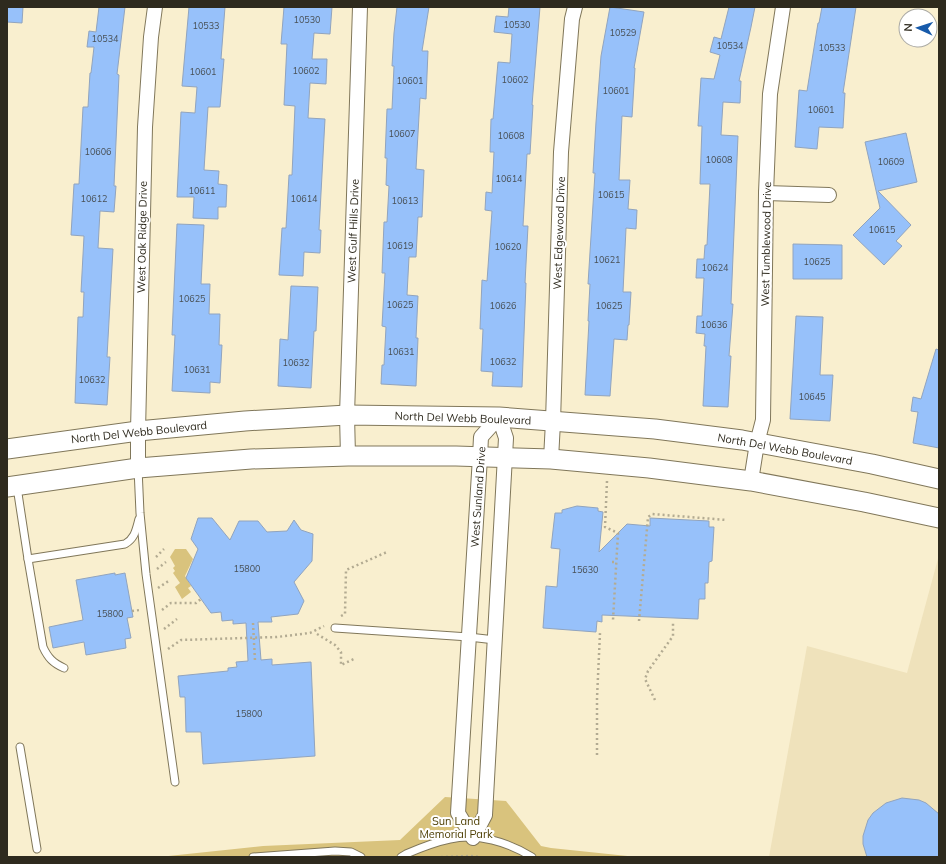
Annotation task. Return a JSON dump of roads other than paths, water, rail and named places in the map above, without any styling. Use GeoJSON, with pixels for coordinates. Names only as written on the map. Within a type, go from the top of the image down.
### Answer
{"type":"FeatureCollection","features":[{"type":"Feature","properties":{"kind":"street","name":"West Oak Ridge Drive"},"geometry":{"type":"LineString","coordinates":[[138,468],[145,127],[151,37],[155,7]]}},
{"type":"Feature","properties":{"kind":"street","name":"West Gulf Hills Drive"},"geometry":{"type":"LineString","coordinates":[[348,456],[347,416],[360,7]]}},
{"type":"Feature","properties":{"kind":"street","name":"West Edgewood Drive"},"geometry":{"type":"LineString","coordinates":[[551,459],[561,152],[572,19],[575,7]]}},
{"type":"Feature","properties":{"kind":"street","name":"West Tumblewood Drive"},"geometry":{"type":"LineString","coordinates":[[751,481],[757,443],[763,420],[766,193],[770,94],[783,7]]}},
{"type":"Feature","properties":{"kind":"street"},"geometry":{"type":"LineString","coordinates":[[766,193],[829,195]]}},
{"type":"Feature","properties":{"kind":"street","name":"North Del Webb Boulevard"},"geometry":{"type":"LineString","coordinates":[[7,448],[138,430],[245,421],[347,416],[499,417],[655,429],[742,440],[872,464],[939,479]]}},
{"type":"Feature","properties":{"kind":"street"},"geometry":{"type":"LineString","coordinates":[[473,838],[485,815],[506,438],[499,417]]}},
{"type":"Feature","properties":{"kind":"street","name":"West Sunland Drive"},"geometry":{"type":"LineString","coordinates":[[473,838],[458,813],[481,437],[499,417]]}},
{"type":"Feature","properties":{"kind":"street"},"geometry":{"type":"LineString","coordinates":[[12,486],[138,468],[251,459],[348,456],[480,456],[551,459],[649,468],[751,481],[856,500],[939,518]]}},
{"type":"Feature","properties":{"kind":"lane"},"geometry":{"type":"LineString","coordinates":[[138,468],[140,513],[146,574],[175,782]]}},
{"type":"Feature","properties":{"kind":"lane"},"geometry":{"type":"LineString","coordinates":[[12,486],[28,559],[42,647],[46,656],[53,664],[64,668]]}},
{"type":"Feature","properties":{"kind":"lane"},"geometry":{"type":"LineString","coordinates":[[28,559],[125,544],[136,534],[140,513]]}},
{"type":"Feature","properties":{"kind":"lane"},"geometry":{"type":"LineString","coordinates":[[335,628],[495,640]]}},
{"type":"Feature","properties":{"kind":"lane"},"geometry":{"type":"LineString","coordinates":[[20,747],[37,849]]}},
{"type":"Feature","properties":{"kind":"lane"},"geometry":{"type":"LineString","coordinates":[[401,857],[446,840],[467,837],[480,838],[506,844],[532,857]]}},
{"type":"Feature","properties":{"kind":"lane"},"geometry":{"type":"LineString","coordinates":[[253,857],[335,851],[351,852],[361,857]]}},
{"type":"Feature","properties":{"kind":"park label","name":"Sun Land Memorial Park"},"geometry":{"type":"Point","coordinates":[456,827]}}]}
